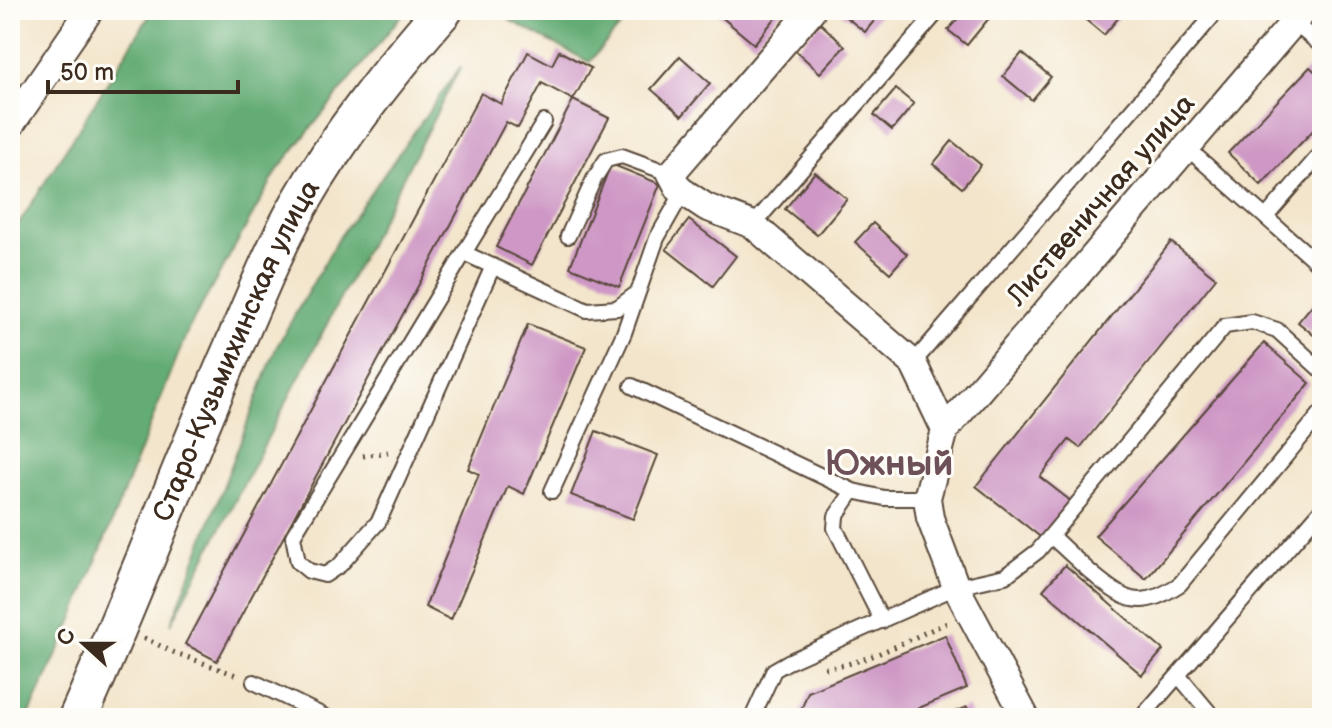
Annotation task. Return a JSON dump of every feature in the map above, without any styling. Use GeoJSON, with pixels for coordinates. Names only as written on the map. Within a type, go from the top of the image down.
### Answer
{"type":"FeatureCollection","features":[{"type":"Feature","properties":{"kind":"main road","name":"Старо-Кузьмихинская улица"},"geometry":{"type":"LineString","coordinates":[[78,718],[280,241],[351,123],[443,10]]}},
{"type":"Feature","properties":{"kind":"street"},"geometry":{"type":"LineString","coordinates":[[10,126],[90,10]]}},
{"type":"Feature","properties":{"kind":"street"},"geometry":{"type":"LineString","coordinates":[[812,10],[677,183],[706,207],[753,225],[913,363],[945,430],[927,498],[930,518],[956,587],[1026,718]]}},
{"type":"Feature","properties":{"kind":"street","name":"Лиственичная улица"},"geometry":{"type":"LineString","coordinates":[[945,430],[1298,16]]}},
{"type":"Feature","properties":{"kind":"lane"},"geometry":{"type":"LineString","coordinates":[[753,225],[939,10]]}},
{"type":"Feature","properties":{"kind":"lane"},"geometry":{"type":"LineString","coordinates":[[913,363],[1218,10]]}},
{"type":"Feature","properties":{"kind":"lane"},"geometry":{"type":"LineString","coordinates":[[1298,16],[1322,46]]}},
{"type":"Feature","properties":{"kind":"lane"},"geometry":{"type":"LineString","coordinates":[[493,266],[379,521],[340,565],[325,575],[309,571],[298,562],[293,536],[544,122]]}},
{"type":"Feature","properties":{"kind":"lane"},"geometry":{"type":"LineString","coordinates":[[1187,148],[1322,267]]}},
{"type":"Feature","properties":{"kind":"lane"},"geometry":{"type":"LineString","coordinates":[[1266,217],[1322,152]]}},
{"type":"Feature","properties":{"kind":"lane"},"geometry":{"type":"LineString","coordinates":[[552,491],[624,333],[677,183],[622,156],[606,160],[568,236]]}},
{"type":"Feature","properties":{"kind":"lane"},"geometry":{"type":"LineString","coordinates":[[464,253],[587,310],[617,308],[636,294]]}},
{"type":"Feature","properties":{"kind":"lane"},"geometry":{"type":"LineString","coordinates":[[752,718],[774,670],[956,587],[1005,576],[1038,551],[1225,326],[1252,322],[1277,330],[1322,371]]}},
{"type":"Feature","properties":{"kind":"lane"},"geometry":{"type":"LineString","coordinates":[[632,386],[853,491],[884,498],[927,498]]}},
{"type":"Feature","properties":{"kind":"lane"},"geometry":{"type":"LineString","coordinates":[[1051,536],[1106,584],[1131,599],[1160,597],[1180,584],[1322,412]]}},
{"type":"Feature","properties":{"kind":"lane"},"geometry":{"type":"LineString","coordinates":[[853,491],[836,516],[835,528],[882,621]]}},
{"type":"Feature","properties":{"kind":"lane"},"geometry":{"type":"LineString","coordinates":[[1141,718],[1322,509]]}},
{"type":"Feature","properties":{"kind":"lane"},"geometry":{"type":"LineString","coordinates":[[1178,675],[1214,718]]}},
{"type":"Feature","properties":{"kind":"lane"},"geometry":{"type":"LineString","coordinates":[[254,682],[328,718]]}},
{"type":"Feature","properties":{"kind":"path"},"geometry":{"type":"LineString","coordinates":[[337,459],[413,449]]}},
{"type":"Feature","properties":{"kind":"path"},"geometry":{"type":"LineString","coordinates":[[119,625],[173,652],[254,682]]}},
{"type":"Feature","properties":{"kind":"green space"},"geometry":{"type":"Polygon","coordinates":[[[153,10],[406,10],[279,168],[188,330],[74,617],[28,718],[10,718],[10,238],[153,10]]]}},
{"type":"Feature","properties":{"kind":"green space"},"geometry":{"type":"Polygon","coordinates":[[[516,10],[635,10],[589,62],[509,20],[516,10]]]}},
{"type":"Feature","properties":{"kind":"green space"},"geometry":{"type":"Polygon","coordinates":[[[461,66],[171,624],[276,348],[338,239],[461,66]]]}},
{"type":"Feature","properties":{"kind":"building"},"geometry":{"type":"Polygon","coordinates":[[[721,10],[782,10],[754,44],[718,14],[721,10]]]}},
{"type":"Feature","properties":{"kind":"building"},"geometry":{"type":"Polygon","coordinates":[[[837,10],[883,10],[865,32],[837,10]]]}},
{"type":"Feature","properties":{"kind":"building"},"geometry":{"type":"Polygon","coordinates":[[[965,10],[982,10],[990,17],[967,45],[948,30],[965,10]]]}},
{"type":"Feature","properties":{"kind":"building"},"geometry":{"type":"Polygon","coordinates":[[[1074,10],[1125,10],[1104,35],[1074,10]]]}},
{"type":"Feature","properties":{"kind":"building"},"geometry":{"type":"Polygon","coordinates":[[[820,23],[845,46],[820,73],[795,50],[820,23]]]}},
{"type":"Feature","properties":{"kind":"building"},"geometry":{"type":"Polygon","coordinates":[[[559,51],[591,68],[573,100],[542,83],[518,128],[506,122],[217,661],[185,644],[481,93],[501,104],[528,52],[552,65],[559,51]]]}},
{"type":"Feature","properties":{"kind":"building"},"geometry":{"type":"Polygon","coordinates":[[[1022,53],[1051,77],[1032,100],[1003,76],[1022,53]]]}},
{"type":"Feature","properties":{"kind":"building"},"geometry":{"type":"Polygon","coordinates":[[[680,56],[710,83],[682,116],[651,89],[680,56]]]}},
{"type":"Feature","properties":{"kind":"building"},"geometry":{"type":"Polygon","coordinates":[[[1310,67],[1322,78],[1322,121],[1261,185],[1228,153],[1310,67]]]}},
{"type":"Feature","properties":{"kind":"building"},"geometry":{"type":"Polygon","coordinates":[[[896,89],[914,104],[892,130],[874,115],[896,89]]]}},
{"type":"Feature","properties":{"kind":"building"},"geometry":{"type":"Polygon","coordinates":[[[573,100],[609,118],[532,265],[496,247],[573,100]]]}},
{"type":"Feature","properties":{"kind":"building"},"geometry":{"type":"Polygon","coordinates":[[[952,141],[981,165],[962,188],[933,164],[952,141]]]}},
{"type":"Feature","properties":{"kind":"building"},"geometry":{"type":"Polygon","coordinates":[[[611,164],[660,184],[619,287],[570,267],[611,164]]]}},
{"type":"Feature","properties":{"kind":"building"},"geometry":{"type":"Polygon","coordinates":[[[815,172],[847,199],[817,235],[785,209],[815,172]]]}},
{"type":"Feature","properties":{"kind":"building"},"geometry":{"type":"Polygon","coordinates":[[[689,220],[736,256],[713,286],[666,249],[689,220]]]}},
{"type":"Feature","properties":{"kind":"building"},"geometry":{"type":"Polygon","coordinates":[[[873,223],[907,254],[890,273],[855,242],[873,223]]]}},
{"type":"Feature","properties":{"kind":"building"},"geometry":{"type":"Polygon","coordinates":[[[1171,242],[1216,278],[1080,448],[1069,440],[1040,477],[1072,502],[1043,539],[976,486],[1171,242]]]}},
{"type":"Feature","properties":{"kind":"building"},"geometry":{"type":"Polygon","coordinates":[[[1322,293],[1322,342],[1298,322],[1322,293]]]}},
{"type":"Feature","properties":{"kind":"building"},"geometry":{"type":"Polygon","coordinates":[[[528,324],[586,347],[524,494],[508,486],[451,620],[425,607],[479,474],[468,469],[528,324]]]}},
{"type":"Feature","properties":{"kind":"building"},"geometry":{"type":"Polygon","coordinates":[[[1264,343],[1310,383],[1146,579],[1095,536],[1264,343]]]}},
{"type":"Feature","properties":{"kind":"building"},"geometry":{"type":"Polygon","coordinates":[[[596,431],[658,455],[633,519],[571,495],[596,431]]]}},
{"type":"Feature","properties":{"kind":"building"},"geometry":{"type":"Polygon","coordinates":[[[1065,565],[1163,650],[1142,675],[1043,590],[1065,565]]]}},
{"type":"Feature","properties":{"kind":"building"},"geometry":{"type":"Polygon","coordinates":[[[945,635],[967,688],[895,718],[798,718],[808,692],[945,635]]]}},
{"type":"Feature","properties":{"kind":"building"},"geometry":{"type":"Polygon","coordinates":[[[1322,702],[1322,718],[1290,718],[1322,702]]]}},
{"type":"Feature","properties":{"kind":"building"},"geometry":{"type":"Polygon","coordinates":[[[967,707],[972,718],[941,718],[967,707]]]}},
{"type":"Feature","properties":{"kind":"district","name":"Южный"},"geometry":{"type":"Point","coordinates":[889,464]}}]}
